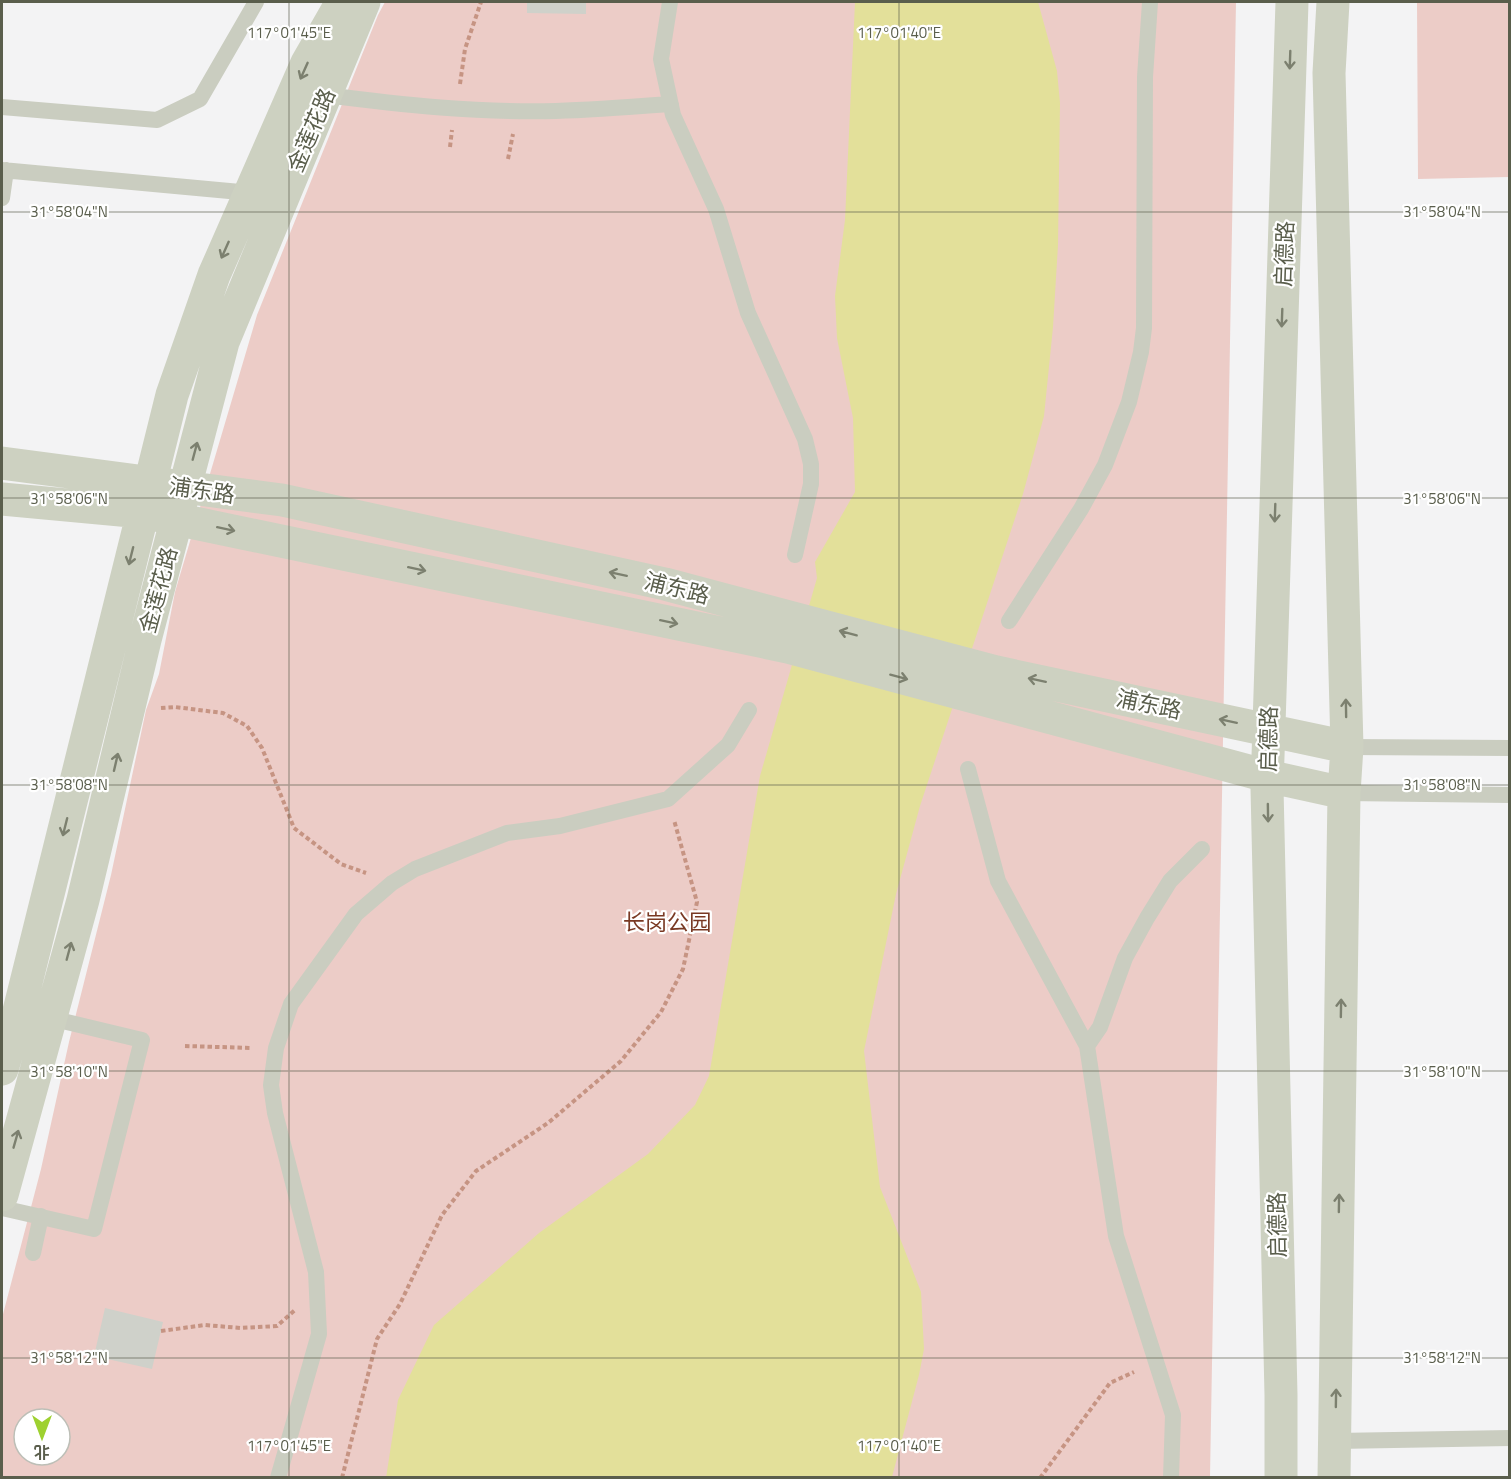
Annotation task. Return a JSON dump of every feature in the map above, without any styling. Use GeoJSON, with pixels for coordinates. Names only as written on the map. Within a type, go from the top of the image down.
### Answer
{"type":"FeatureCollection","features":[{"type":"Feature","properties":{"kind":"street","name":"金莲花路"},"geometry":{"type":"LineString","coordinates":[[2,1069],[17,1019],[176,384],[214,274],[307,63],[342,2]]}},
{"type":"Feature","properties":{"kind":"street","name":"金莲花路"},"geometry":{"type":"LineString","coordinates":[[2,1196],[83,900],[145,640],[223,342],[364,2]]}},
{"type":"Feature","properties":{"kind":"street","name":"启德路"},"geometry":{"type":"LineString","coordinates":[[1281,1478],[1268,730],[1292,2]]}},
{"type":"Feature","properties":{"kind":"street"},"geometry":{"type":"LineString","coordinates":[[1333,2],[1329,74],[1347,747],[1344,793],[1334,1478]]}},
{"type":"Feature","properties":{"kind":"street","name":"浦东路"},"geometry":{"type":"LineString","coordinates":[[2,463],[146,497],[177,519],[788,647],[1268,776],[1344,793]]}},
{"type":"Feature","properties":{"kind":"street","name":"浦东路"},"geometry":{"type":"LineString","coordinates":[[2,499],[146,497],[185,488],[282,500],[665,584],[996,672],[1347,747]]}},
{"type":"Feature","properties":{"kind":"lane"},"geometry":{"type":"LineString","coordinates":[[2,107],[157,120],[200,99],[256,2]]}},
{"type":"Feature","properties":{"kind":"lane"},"geometry":{"type":"LineString","coordinates":[[670,2],[661,59],[673,115],[716,209],[748,313],[805,439],[811,464],[811,484],[795,555]]}},
{"type":"Feature","properties":{"kind":"lane"},"geometry":{"type":"LineString","coordinates":[[1009,621],[1081,509],[1105,465],[1129,402],[1137,372],[1144,328],[1145,77],[1150,2]]}},
{"type":"Feature","properties":{"kind":"lane"},"geometry":{"type":"LineString","coordinates":[[326,95],[455,108],[555,111],[671,104]]}},
{"type":"Feature","properties":{"kind":"lane"},"geometry":{"type":"LineString","coordinates":[[2,198],[4,170],[250,193]]}},
{"type":"Feature","properties":{"kind":"lane"},"geometry":{"type":"LineString","coordinates":[[278,1478],[319,1334],[316,1272],[304,1217],[275,1113],[271,1086],[276,1048],[291,1004],[356,914],[392,883],[415,869],[507,833],[560,826],[668,799],[728,745],[749,710]]}},
{"type":"Feature","properties":{"kind":"lane"},"geometry":{"type":"LineString","coordinates":[[1347,747],[1509,747]]}},
{"type":"Feature","properties":{"kind":"lane"},"geometry":{"type":"LineString","coordinates":[[968,769],[998,881],[1087,1046],[1116,1236],[1173,1415],[1171,1478]]}},
{"type":"Feature","properties":{"kind":"lane"},"geometry":{"type":"LineString","coordinates":[[1344,793],[1509,795]]}},
{"type":"Feature","properties":{"kind":"lane"},"geometry":{"type":"LineString","coordinates":[[1087,1046],[1100,1027],[1125,958],[1147,918],[1170,881],[1202,849]]}},
{"type":"Feature","properties":{"kind":"lane"},"geometry":{"type":"LineString","coordinates":[[2,1208],[94,1229],[142,1040],[50,1018]]}},
{"type":"Feature","properties":{"kind":"lane"},"geometry":{"type":"LineString","coordinates":[[33,1252],[41,1216]]}},
{"type":"Feature","properties":{"kind":"lane"},"geometry":{"type":"LineString","coordinates":[[1336,1441],[1509,1438]]}},
{"type":"Feature","properties":{"kind":"path"},"geometry":{"type":"LineString","coordinates":[[455,108],[465,49],[482,2]]}},
{"type":"Feature","properties":{"kind":"path"},"geometry":{"type":"LineString","coordinates":[[156,709],[175,706],[223,713],[247,726],[262,748],[294,828],[342,864],[392,883]]}},
{"type":"Feature","properties":{"kind":"path"},"geometry":{"type":"LineString","coordinates":[[342,1478],[377,1339],[400,1304],[442,1215],[476,1171],[549,1123],[621,1061],[661,1012],[683,969],[697,902],[668,799]]}},
{"type":"Feature","properties":{"kind":"path"},"geometry":{"type":"LineString","coordinates":[[185,1046],[233,1049],[276,1048]]}},
{"type":"Feature","properties":{"kind":"path"},"geometry":{"type":"LineString","coordinates":[[161,1331],[205,1325],[240,1328],[277,1326],[318,1286]]}},
{"type":"Feature","properties":{"kind":"path"},"geometry":{"type":"LineString","coordinates":[[1040,1478],[1110,1383],[1156,1362]]}},
{"type":"Feature","properties":{"kind":"green space","name":"长岗公园"},"geometry":{"type":"Polygon","coordinates":[[[385,2],[1236,2],[1210,1477],[2,1478],[2,1318],[41,1169],[69,1042],[111,875],[146,710],[159,674],[175,592],[257,315],[385,2]]]}},
{"type":"Feature","properties":{"kind":"green space"},"geometry":{"type":"Polygon","coordinates":[[[1417,2],[1509,2],[1509,177],[1418,179],[1417,2]]]}},
{"type":"Feature","properties":{"kind":"shaded area"},"geometry":{"type":"Polygon","coordinates":[[[855,2],[1038,2],[1057,71],[1060,103],[1058,245],[1044,416],[1023,494],[920,806],[896,894],[864,1051],[880,1187],[921,1292],[924,1349],[892,1477],[386,1478],[398,1400],[434,1325],[539,1233],[648,1154],[695,1105],[709,1076],[760,776],[817,578],[815,562],[855,492],[853,418],[837,338],[835,296],[845,220],[855,2]]]}},
{"type":"Feature","properties":{"kind":"building"},"geometry":{"type":"Polygon","coordinates":[[[527,2],[586,2],[586,14],[527,13],[527,2]]]}},
{"type":"Feature","properties":{"kind":"building"},"geometry":{"type":"Polygon","coordinates":[[[105,1308],[163,1322],[152,1369],[94,1356],[105,1308]]]}}]}
